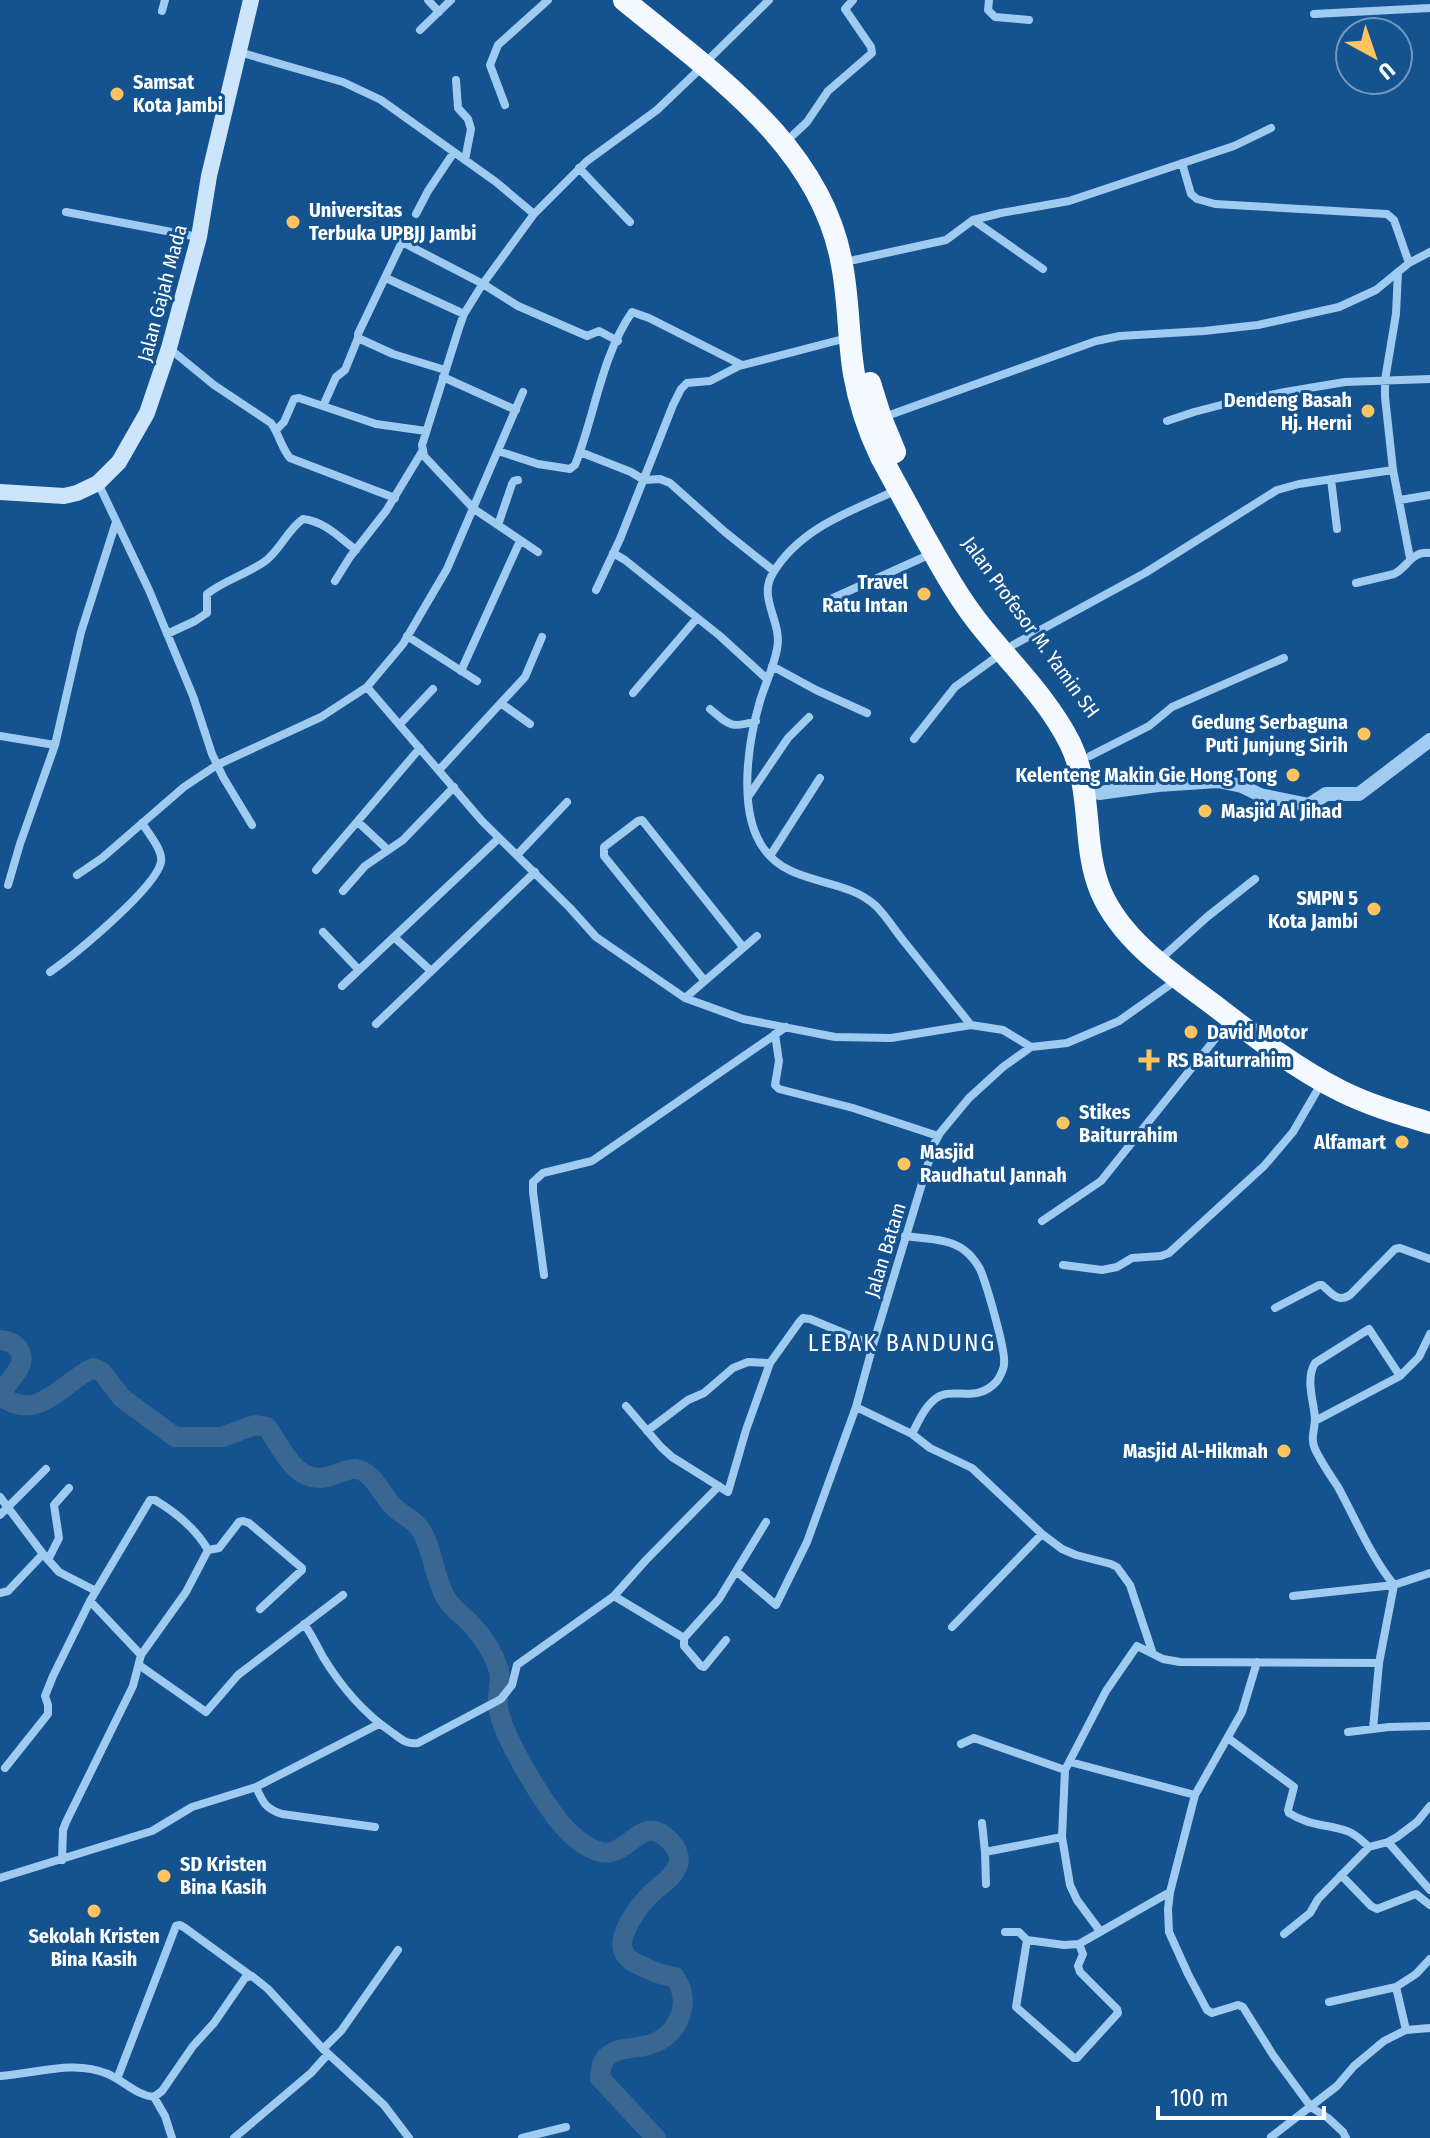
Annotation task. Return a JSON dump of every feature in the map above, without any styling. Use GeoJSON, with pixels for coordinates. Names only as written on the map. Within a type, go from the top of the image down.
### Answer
{"type":"FeatureCollection","features":[{"type":"Feature","properties":{"kind":"highway","name":"Jalan Profesor M. Yamin SH"},"geometry":{"type":"LineString","coordinates":[[624,0],[756,98],[808,153],[832,190],[843,218],[862,302],[874,421],[893,447],[962,578],[1057,721],[1078,762],[1087,800],[1092,860],[1102,894],[1113,913],[1127,931],[1179,979],[1281,1055],[1323,1081],[1430,1111]]}},
{"type":"Feature","properties":{"kind":"highway","name":"Jalan Profesor M. Yamin SH"},"geometry":{"type":"LineString","coordinates":[[640,0],[784,142],[820,196],[842,262],[853,371],[899,489],[951,583],[975,619],[1068,713],[1090,756],[1099,793],[1105,859],[1116,898],[1129,917],[1185,971],[1287,1046],[1382,1108],[1430,1123]]}},
{"type":"Feature","properties":{"kind":"main road","name":"Jalan Gajah Mada"},"geometry":{"type":"LineString","coordinates":[[0,492],[64,496],[98,483],[119,462],[142,422],[169,348],[199,237],[212,163],[251,0]]}},
{"type":"Feature","properties":{"kind":"street"},"geometry":{"type":"LineString","coordinates":[[162,11],[165,0]]}},
{"type":"Feature","properties":{"kind":"street"},"geometry":{"type":"LineString","coordinates":[[428,0],[439,12]]}},
{"type":"Feature","properties":{"kind":"street"},"geometry":{"type":"LineString","coordinates":[[420,30],[451,0]]}},
{"type":"Feature","properties":{"kind":"street"},"geometry":{"type":"LineString","coordinates":[[505,105],[491,61],[498,45],[548,0]]}},
{"type":"Feature","properties":{"kind":"street"},"geometry":{"type":"LineString","coordinates":[[335,581],[395,498],[423,450],[426,431],[464,314],[534,214],[579,168],[657,110],[769,0]]}},
{"type":"Feature","properties":{"kind":"street"},"geometry":{"type":"LineString","coordinates":[[793,135],[807,122],[828,91],[872,53],[845,9],[853,0]]}},
{"type":"Feature","properties":{"kind":"street"},"geometry":{"type":"LineString","coordinates":[[989,0],[988,10],[995,17],[1029,20]]}},
{"type":"Feature","properties":{"kind":"street"},"geometry":{"type":"LineString","coordinates":[[1314,14],[1430,8]]}},
{"type":"Feature","properties":{"kind":"street"},"geometry":{"type":"LineString","coordinates":[[239,52],[362,90],[395,109],[496,182],[534,214]]}},
{"type":"Feature","properties":{"kind":"street"},"geometry":{"type":"LineString","coordinates":[[456,80],[458,108],[468,119],[471,129],[465,160]]}},
{"type":"Feature","properties":{"kind":"street"},"geometry":{"type":"LineString","coordinates":[[854,260],[946,240],[973,220],[1069,201],[1234,146],[1271,128]]}},
{"type":"Feature","properties":{"kind":"street"},"geometry":{"type":"LineString","coordinates":[[416,214],[454,152]]}},
{"type":"Feature","properties":{"kind":"street"},"geometry":{"type":"LineString","coordinates":[[1182,163],[1191,194],[1205,202],[1387,214],[1394,220],[1409,263]]}},
{"type":"Feature","properties":{"kind":"street"},"geometry":{"type":"LineString","coordinates":[[579,168],[630,222]]}},
{"type":"Feature","properties":{"kind":"street"},"geometry":{"type":"LineString","coordinates":[[66,212],[199,237]]}},
{"type":"Feature","properties":{"kind":"street"},"geometry":{"type":"LineString","coordinates":[[973,220],[1043,269]]}},
{"type":"Feature","properties":{"kind":"street"},"geometry":{"type":"LineString","coordinates":[[323,406],[336,377],[345,370],[358,334],[402,242],[518,306],[587,336],[599,331],[618,341]]}},
{"type":"Feature","properties":{"kind":"street"},"geometry":{"type":"LineString","coordinates":[[874,421],[1096,341],[1120,336],[1258,325],[1339,307],[1376,290],[1409,263],[1430,252]]}},
{"type":"Feature","properties":{"kind":"street"},"geometry":{"type":"LineString","coordinates":[[1398,272],[1396,314],[1385,380],[1386,411],[1393,470],[1410,558]]}},
{"type":"Feature","properties":{"kind":"street"},"geometry":{"type":"LineString","coordinates":[[386,278],[464,314]]}},
{"type":"Feature","properties":{"kind":"street"},"geometry":{"type":"LineString","coordinates":[[498,451],[538,464],[570,469],[575,465],[605,367],[630,314],[649,318],[742,365]]}},
{"type":"Feature","properties":{"kind":"street"},"geometry":{"type":"LineString","coordinates":[[596,590],[681,389],[687,383],[710,381],[742,365],[850,337]]}},
{"type":"Feature","properties":{"kind":"street"},"geometry":{"type":"LineString","coordinates":[[358,338],[444,373],[516,410]]}},
{"type":"Feature","properties":{"kind":"street"},"geometry":{"type":"LineString","coordinates":[[169,348],[214,385],[271,423],[290,458],[395,498]]}},
{"type":"Feature","properties":{"kind":"street"},"geometry":{"type":"LineString","coordinates":[[1167,421],[1221,405],[1345,382],[1430,379]]}},
{"type":"Feature","properties":{"kind":"street"},"geometry":{"type":"LineString","coordinates":[[77,875],[102,858],[184,787],[217,765],[321,717],[367,687],[407,636],[447,569],[523,392]]}},
{"type":"Feature","properties":{"kind":"street"},"geometry":{"type":"LineString","coordinates":[[276,430],[284,422],[296,398],[376,424],[426,431]]}},
{"type":"Feature","properties":{"kind":"street"},"geometry":{"type":"LineString","coordinates":[[423,450],[428,462],[474,509],[538,552]]}},
{"type":"Feature","properties":{"kind":"street"},"geometry":{"type":"LineString","coordinates":[[580,452],[644,480],[660,479],[670,483],[774,571]]}},
{"type":"Feature","properties":{"kind":"street"},"geometry":{"type":"LineString","coordinates":[[914,739],[955,687],[1008,649],[1145,573],[1277,490],[1393,470]]}},
{"type":"Feature","properties":{"kind":"street"},"geometry":{"type":"LineString","coordinates":[[1331,479],[1337,529]]}},
{"type":"Feature","properties":{"kind":"street"},"geometry":{"type":"LineString","coordinates":[[498,525],[512,484],[518,480]]}},
{"type":"Feature","properties":{"kind":"street"},"geometry":{"type":"LineString","coordinates":[[98,483],[167,634],[217,765],[252,825]]}},
{"type":"Feature","properties":{"kind":"street"},"geometry":{"type":"LineString","coordinates":[[899,489],[812,531],[794,546],[768,583],[767,591],[779,638],[756,721],[748,764],[747,798],[760,842],[778,865],[792,873],[841,887],[875,905],[971,1025]]}},
{"type":"Feature","properties":{"kind":"street"},"geometry":{"type":"LineString","coordinates":[[1400,500],[1430,495]]}},
{"type":"Feature","properties":{"kind":"street"},"geometry":{"type":"LineString","coordinates":[[167,634],[204,616],[208,609],[207,594],[226,580],[265,562],[303,519],[325,526],[356,550]]}},
{"type":"Feature","properties":{"kind":"street"},"geometry":{"type":"LineString","coordinates":[[8,885],[55,745],[81,632],[116,522]]}},
{"type":"Feature","properties":{"kind":"street"},"geometry":{"type":"LineString","coordinates":[[461,671],[520,541]]}},
{"type":"Feature","properties":{"kind":"street"},"geometry":{"type":"LineString","coordinates":[[614,551],[770,672],[867,713]]}},
{"type":"Feature","properties":{"kind":"street"},"geometry":{"type":"LineString","coordinates":[[833,598],[934,553]]}},
{"type":"Feature","properties":{"kind":"street"},"geometry":{"type":"LineString","coordinates":[[1356,583],[1397,572],[1410,558],[1430,553]]}},
{"type":"Feature","properties":{"kind":"street"},"geometry":{"type":"LineString","coordinates":[[633,693],[697,618]]}},
{"type":"Feature","properties":{"kind":"street"},"geometry":{"type":"LineString","coordinates":[[407,636],[477,681]]}},
{"type":"Feature","properties":{"kind":"street"},"geometry":{"type":"LineString","coordinates":[[439,770],[525,677],[542,637]]}},
{"type":"Feature","properties":{"kind":"street"},"geometry":{"type":"LineString","coordinates":[[1090,756],[1149,726],[1172,707],[1284,658]]}},
{"type":"Feature","properties":{"kind":"street"},"geometry":{"type":"LineString","coordinates":[[367,687],[482,821],[596,937],[685,998],[743,1019],[835,1037],[891,1038],[971,1025],[1003,1030],[1031,1047]]}},
{"type":"Feature","properties":{"kind":"street"},"geometry":{"type":"LineString","coordinates":[[400,724],[433,689]]}},
{"type":"Feature","properties":{"kind":"street"},"geometry":{"type":"LineString","coordinates":[[502,704],[530,724]]}},
{"type":"Feature","properties":{"kind":"street"},"geometry":{"type":"LineString","coordinates":[[710,709],[734,726],[756,721]]}},
{"type":"Feature","properties":{"kind":"street"},"geometry":{"type":"LineString","coordinates":[[747,798],[788,738],[809,717]]}},
{"type":"Feature","properties":{"kind":"street"},"geometry":{"type":"LineString","coordinates":[[0,736],[55,745]]}},
{"type":"Feature","properties":{"kind":"street"},"geometry":{"type":"LineString","coordinates":[[1099,793],[1218,781],[1242,786],[1260,795],[1309,805],[1326,794],[1359,794],[1430,740]]}},
{"type":"Feature","properties":{"kind":"street"},"geometry":{"type":"LineString","coordinates":[[316,870],[420,748]]}},
{"type":"Feature","properties":{"kind":"street"},"geometry":{"type":"LineString","coordinates":[[770,856],[820,778]]}},
{"type":"Feature","properties":{"kind":"street"},"geometry":{"type":"LineString","coordinates":[[343,891],[365,866],[403,840],[454,787]]}},
{"type":"Feature","properties":{"kind":"street"},"geometry":{"type":"LineString","coordinates":[[517,855],[567,802]]}},
{"type":"Feature","properties":{"kind":"street"},"geometry":{"type":"LineString","coordinates":[[704,980],[604,856],[604,847],[642,820],[743,947]]}},
{"type":"Feature","properties":{"kind":"street"},"geometry":{"type":"LineString","coordinates":[[358,822],[388,850]]}},
{"type":"Feature","properties":{"kind":"street"},"geometry":{"type":"LineString","coordinates":[[50,972],[73,956],[147,886],[161,864],[161,854],[142,823]]}},
{"type":"Feature","properties":{"kind":"street"},"geometry":{"type":"LineString","coordinates":[[342,986],[499,838]]}},
{"type":"Feature","properties":{"kind":"street"},"geometry":{"type":"LineString","coordinates":[[376,1024],[535,872]]}},
{"type":"Feature","properties":{"kind":"street"},"geometry":{"type":"LineString","coordinates":[[1166,954],[1255,879]]}},
{"type":"Feature","properties":{"kind":"street"},"geometry":{"type":"LineString","coordinates":[[323,932],[359,970]]}},
{"type":"Feature","properties":{"kind":"street"},"geometry":{"type":"LineString","coordinates":[[685,998],[757,936]]}},
{"type":"Feature","properties":{"kind":"street"},"geometry":{"type":"LineString","coordinates":[[394,937],[430,970]]}},
{"type":"Feature","properties":{"kind":"street","name":"Jalan Batam"},"geometry":{"type":"LineString","coordinates":[[736,1571],[776,1605],[807,1542],[856,1407],[905,1236],[938,1136],[969,1098],[1031,1047],[1067,1043],[1119,1021],[1179,979]]}},
{"type":"Feature","properties":{"kind":"street"},"geometry":{"type":"LineString","coordinates":[[1042,1221],[1101,1181],[1231,1018]]}},
{"type":"Feature","properties":{"kind":"street"},"geometry":{"type":"LineString","coordinates":[[544,1275],[533,1182],[543,1173],[592,1161],[786,1027]]}},
{"type":"Feature","properties":{"kind":"street"},"geometry":{"type":"LineString","coordinates":[[775,1034],[779,1061],[775,1085],[779,1089],[853,1108],[938,1136]]}},
{"type":"Feature","properties":{"kind":"street"},"geometry":{"type":"LineString","coordinates":[[1063,1265],[1102,1270],[1117,1267],[1132,1258],[1169,1253],[1264,1166],[1293,1132],[1323,1081]]}},
{"type":"Feature","properties":{"kind":"street"},"geometry":{"type":"LineString","coordinates":[[905,1236],[956,1245],[974,1260],[986,1286],[1004,1365],[997,1381],[976,1395],[944,1394],[934,1399],[912,1434]]}},
{"type":"Feature","properties":{"kind":"street"},"geometry":{"type":"LineString","coordinates":[[1275,1308],[1319,1285],[1338,1299],[1343,1299],[1395,1249],[1430,1259]]}},
{"type":"Feature","properties":{"kind":"street"},"geometry":{"type":"LineString","coordinates":[[626,1406],[672,1457],[728,1492],[770,1363],[803,1318],[873,1345]]}},
{"type":"Feature","properties":{"kind":"street"},"geometry":{"type":"LineString","coordinates":[[1373,1729],[1379,1663],[1394,1585],[1380,1567],[1315,1449],[1311,1434],[1315,1421],[1311,1397],[1312,1368],[1315,1363],[1369,1329],[1400,1376]]}},
{"type":"Feature","properties":{"kind":"street"},"geometry":{"type":"LineString","coordinates":[[1315,1421],[1400,1376],[1419,1357],[1430,1334]]}},
{"type":"Feature","properties":{"kind":"street"},"geometry":{"type":"LineString","coordinates":[[647,1431],[688,1400],[706,1392],[733,1368],[748,1362],[770,1363]]}},
{"type":"Feature","properties":{"kind":"street"},"geometry":{"type":"LineString","coordinates":[[856,1407],[972,1468],[1042,1534],[1069,1553],[1117,1567],[1130,1585],[1152,1652]]}},
{"type":"Feature","properties":{"kind":"street"},"geometry":{"type":"LineString","coordinates":[[0,1515],[46,1469]]}},
{"type":"Feature","properties":{"kind":"street"},"geometry":{"type":"LineString","coordinates":[[304,1624],[322,1655],[373,1719],[410,1744],[418,1743],[501,1699],[512,1685],[517,1665],[614,1596],[719,1486]]}},
{"type":"Feature","properties":{"kind":"street"},"geometry":{"type":"LineString","coordinates":[[0,1593],[8,1591],[46,1557],[59,1538],[54,1505],[69,1488]]}},
{"type":"Feature","properties":{"kind":"street"},"geometry":{"type":"LineString","coordinates":[[0,1497],[59,1572],[96,1591]]}},
{"type":"Feature","properties":{"kind":"street"},"geometry":{"type":"LineString","coordinates":[[5,1768],[48,1714],[46,1693],[90,1601],[152,1499],[169,1508],[188,1525],[208,1550]]}},
{"type":"Feature","properties":{"kind":"street"},"geometry":{"type":"LineString","coordinates":[[208,1550],[219,1548],[243,1521],[302,1568],[260,1609]]}},
{"type":"Feature","properties":{"kind":"street"},"geometry":{"type":"LineString","coordinates":[[726,1640],[704,1667],[684,1646],[684,1638],[719,1599],[766,1522]]}},
{"type":"Feature","properties":{"kind":"street"},"geometry":{"type":"LineString","coordinates":[[952,1627],[1042,1534]]}},
{"type":"Feature","properties":{"kind":"street"},"geometry":{"type":"LineString","coordinates":[[62,1860],[66,1822],[133,1686],[140,1660],[186,1592],[208,1550]]}},
{"type":"Feature","properties":{"kind":"street"},"geometry":{"type":"LineString","coordinates":[[1293,1596],[1394,1585],[1430,1573]]}},
{"type":"Feature","properties":{"kind":"street"},"geometry":{"type":"LineString","coordinates":[[90,1601],[140,1660],[206,1712],[238,1675],[343,1595]]}},
{"type":"Feature","properties":{"kind":"street"},"geometry":{"type":"LineString","coordinates":[[614,1596],[684,1638]]}},
{"type":"Feature","properties":{"kind":"street"},"geometry":{"type":"LineString","coordinates":[[1100,1931],[1070,1885],[1062,1837],[1068,1766],[1106,1691],[1135,1647],[1141,1646],[1171,1661],[1379,1663]]}},
{"type":"Feature","properties":{"kind":"street"},"geometry":{"type":"LineString","coordinates":[[1257,1662],[1242,1712],[1195,1795],[1170,1892],[1169,1932],[1207,2010],[1212,2013],[1238,2005],[1243,2007],[1311,2107],[1328,2118],[1346,2138]]}},
{"type":"Feature","properties":{"kind":"street"},"geometry":{"type":"LineString","coordinates":[[0,1878],[152,1831],[192,1807],[256,1787],[379,1724]]}},
{"type":"Feature","properties":{"kind":"street"},"geometry":{"type":"LineString","coordinates":[[1348,1732],[1430,1726]]}},
{"type":"Feature","properties":{"kind":"street"},"geometry":{"type":"LineString","coordinates":[[961,1744],[974,1738],[1068,1766],[1195,1795]]}},
{"type":"Feature","properties":{"kind":"street"},"geometry":{"type":"LineString","coordinates":[[1228,1738],[1294,1787],[1289,1813],[1303,1821],[1347,1831],[1369,1847]]}},
{"type":"Feature","properties":{"kind":"street"},"geometry":{"type":"LineString","coordinates":[[256,1787],[264,1805],[270,1810],[375,1827]]}},
{"type":"Feature","properties":{"kind":"street"},"geometry":{"type":"LineString","coordinates":[[1284,1934],[1310,1913],[1318,1899],[1369,1847],[1388,1842],[1417,1822],[1430,1806]]}},
{"type":"Feature","properties":{"kind":"street"},"geometry":{"type":"LineString","coordinates":[[982,1823],[986,1884]]}},
{"type":"Feature","properties":{"kind":"street"},"geometry":{"type":"LineString","coordinates":[[985,1852],[1062,1837]]}},
{"type":"Feature","properties":{"kind":"street"},"geometry":{"type":"LineString","coordinates":[[1388,1842],[1430,1890]]}},
{"type":"Feature","properties":{"kind":"street"},"geometry":{"type":"LineString","coordinates":[[1341,1875],[1377,1909],[1416,1894],[1430,1905]]}},
{"type":"Feature","properties":{"kind":"street"},"geometry":{"type":"LineString","coordinates":[[1005,1932],[1019,1932],[1027,1940],[1079,1944],[1170,1892]]}},
{"type":"Feature","properties":{"kind":"street"},"geometry":{"type":"LineString","coordinates":[[117,2079],[176,1926],[180,1925],[268,1989],[325,2051],[384,2105],[409,2138]]}},
{"type":"Feature","properties":{"kind":"street"},"geometry":{"type":"LineString","coordinates":[[1027,1940],[1016,2007],[1074,2058],[1118,2013],[1080,1972],[1078,1966],[1083,1954],[1079,1944]]}},
{"type":"Feature","properties":{"kind":"street"},"geometry":{"type":"LineString","coordinates":[[234,2138],[311,2073],[398,1950]]}},
{"type":"Feature","properties":{"kind":"street"},"geometry":{"type":"LineString","coordinates":[[1329,2002],[1396,1987],[1416,1974],[1430,1959]]}},
{"type":"Feature","properties":{"kind":"street"},"geometry":{"type":"LineString","coordinates":[[0,2076],[76,2067],[109,2074],[143,2095],[154,2097],[162,2091],[193,2046],[214,2023],[245,1978],[252,1976]]}},
{"type":"Feature","properties":{"kind":"street"},"geometry":{"type":"LineString","coordinates":[[1396,1987],[1406,2030]]}},
{"type":"Feature","properties":{"kind":"street"},"geometry":{"type":"LineString","coordinates":[[1271,2137],[1337,2086],[1354,2066],[1384,2041],[1406,2030],[1430,2028]]}},
{"type":"Feature","properties":{"kind":"street"},"geometry":{"type":"LineString","coordinates":[[154,2097],[165,2116],[172,2138]]}},
{"type":"Feature","properties":{"kind":"street"},"geometry":{"type":"LineString","coordinates":[[522,2138],[566,2127]]}},
{"type":"Feature","properties":{"kind":"waterway"},"geometry":{"type":"LineString","coordinates":[[0,1340],[14,1344],[21,1355],[19,1367],[1,1396],[14,1403],[38,1403],[93,1368],[102,1372],[122,1398],[175,1437],[222,1437],[255,1425],[267,1427],[298,1470],[316,1478],[353,1469],[362,1471],[373,1479],[394,1507],[418,1526],[425,1537],[446,1598],[475,1629],[494,1658],[500,1675],[498,1707],[508,1737],[540,1794],[563,1826],[581,1843],[601,1852],[619,1849],[645,1831],[660,1833],[678,1852],[675,1872],[639,1907],[626,1929],[622,1944],[624,1953],[632,1961],[657,1973],[675,1977],[682,1994],[681,2013],[671,2032],[660,2040],[609,2055],[601,2068],[600,2078],[656,2138]]}},
{"type":"Feature","properties":{"kind":"place","name":"Samsat Kota Jambi"},"geometry":{"type":"Point","coordinates":[117,94]}},
{"type":"Feature","properties":{"kind":"place","name":"Universitas Terbuka UPBJJ Jambi"},"geometry":{"type":"Point","coordinates":[293,222]}},
{"type":"Feature","properties":{"kind":"place","name":"Dendeng Basah Hj. Herni"},"geometry":{"type":"Point","coordinates":[1368,411]}},
{"type":"Feature","properties":{"kind":"place","name":"Travel Ratu Intan"},"geometry":{"type":"Point","coordinates":[924,594]}},
{"type":"Feature","properties":{"kind":"place","name":"Gedung Serbaguna Puti Junjung Sirih"},"geometry":{"type":"Point","coordinates":[1364,734]}},
{"type":"Feature","properties":{"kind":"place","name":"Kelenteng Makin Gie Hong Tong"},"geometry":{"type":"Point","coordinates":[1293,775]}},
{"type":"Feature","properties":{"kind":"place","name":"Masjid Al Jihad"},"geometry":{"type":"Point","coordinates":[1205,811]}},
{"type":"Feature","properties":{"kind":"place","name":"SMPN 5 Kota Jambi"},"geometry":{"type":"Point","coordinates":[1374,909]}},
{"type":"Feature","properties":{"kind":"place","name":"David Motor"},"geometry":{"type":"Point","coordinates":[1191,1032]}},
{"type":"Feature","properties":{"kind":"place","name":"RS Baiturrahim"},"geometry":{"type":"Point","coordinates":[1149,1060]}},
{"type":"Feature","properties":{"kind":"place","name":"Stikes Baiturrahim"},"geometry":{"type":"Point","coordinates":[1063,1123]}},
{"type":"Feature","properties":{"kind":"place","name":"Alfamart"},"geometry":{"type":"Point","coordinates":[1402,1142]}},
{"type":"Feature","properties":{"kind":"place","name":"Masjid Raudhatul Jannah"},"geometry":{"type":"Point","coordinates":[904,1164]}},
{"type":"Feature","properties":{"kind":"place","name":"Masjid Al-Hikmah"},"geometry":{"type":"Point","coordinates":[1284,1451]}},
{"type":"Feature","properties":{"kind":"place","name":"SD Kristen Bina Kasih"},"geometry":{"type":"Point","coordinates":[164,1876]}},
{"type":"Feature","properties":{"kind":"place","name":"Sekolah Kristen Bina Kasih"},"geometry":{"type":"Point","coordinates":[94,1911]}},
{"type":"Feature","properties":{"kind":"district","name":"LEBAK BANDUNG"},"geometry":{"type":"Point","coordinates":[902,1343]}}]}
